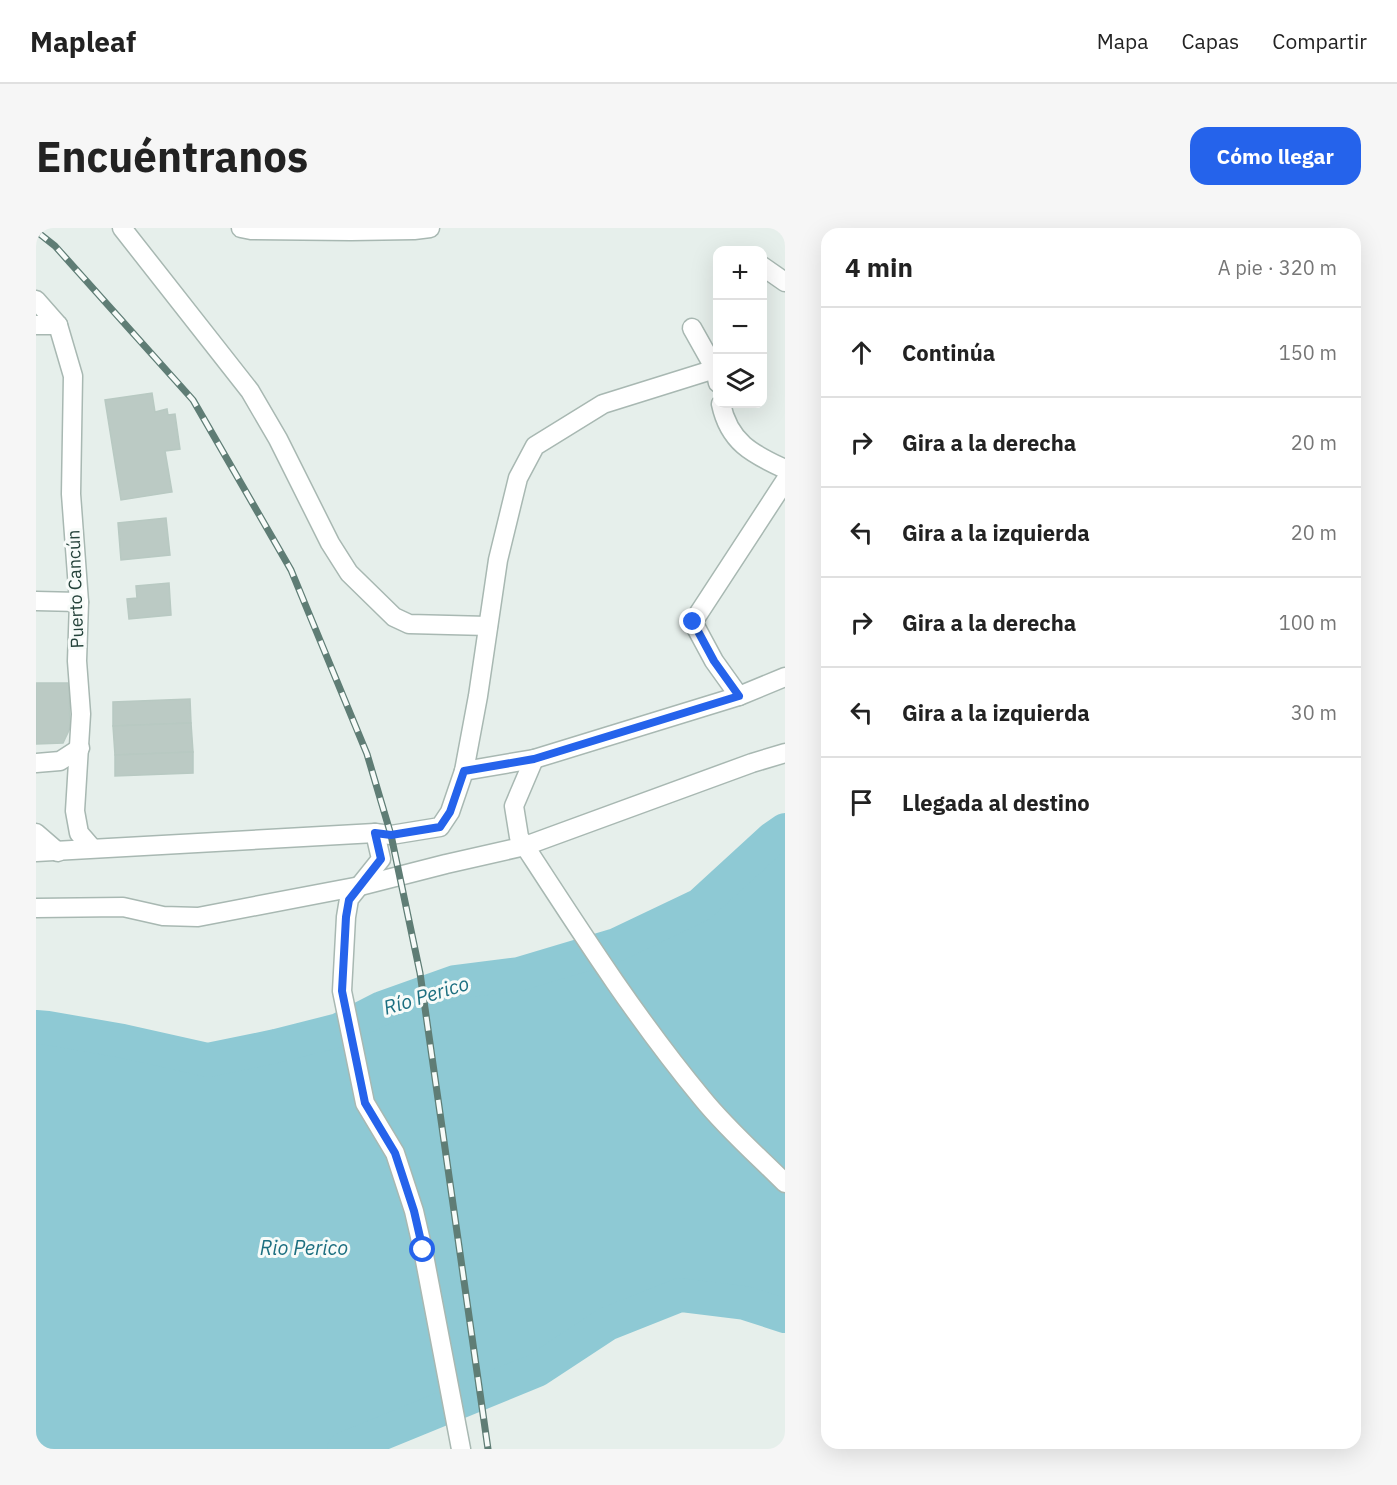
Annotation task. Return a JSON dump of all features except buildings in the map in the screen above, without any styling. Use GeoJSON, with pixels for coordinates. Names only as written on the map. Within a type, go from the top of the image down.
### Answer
{"type":"FeatureCollection","features":[{"type":"Feature","properties":{"kind":"street"},"geometry":{"type":"LineString","coordinates":[[122,228],[250,391],[278,439],[330,543],[349,573],[394,617],[409,624],[488,627]]}},
{"type":"Feature","properties":{"kind":"street"},"geometry":{"type":"LineString","coordinates":[[248,229],[351,231],[429,228]]}},
{"type":"Feature","properties":{"kind":"street"},"geometry":{"type":"LineString","coordinates":[[767,269],[785,282]]}},
{"type":"Feature","properties":{"kind":"street"},"geometry":{"type":"LineString","coordinates":[[36,300],[58,326]]}},
{"type":"Feature","properties":{"kind":"street"},"geometry":{"type":"LineString","coordinates":[[36,326],[58,326]]}},
{"type":"Feature","properties":{"kind":"street","name":"Puerto Cancún"},"geometry":{"type":"LineString","coordinates":[[58,326],[73,376],[71,494],[79,602],[77,661],[81,714],[75,811],[79,833],[92,848]]}},
{"type":"Feature","properties":{"kind":"street"},"geometry":{"type":"LineString","coordinates":[[692,328],[713,370]]}},
{"type":"Feature","properties":{"kind":"street"},"geometry":{"type":"LineString","coordinates":[[36,852],[375,833],[391,835],[440,827],[450,812],[464,771],[478,696],[498,560],[518,478],[535,446],[603,404],[713,377]]}},
{"type":"Feature","properties":{"kind":"street"},"geometry":{"type":"LineString","coordinates":[[722,408],[724,417],[737,440],[757,456],[785,469]]}},
{"type":"Feature","properties":{"kind":"street"},"geometry":{"type":"LineString","coordinates":[[739,696],[714,661],[693,622],[785,481]]}},
{"type":"Feature","properties":{"kind":"street"},"geometry":{"type":"LineString","coordinates":[[36,601],[79,602]]}},
{"type":"Feature","properties":{"kind":"street"},"geometry":{"type":"LineString","coordinates":[[464,771],[534,759],[739,696],[785,677]]}},
{"type":"Feature","properties":{"kind":"street"},"geometry":{"type":"LineString","coordinates":[[36,763],[60,761],[80,748]]}},
{"type":"Feature","properties":{"kind":"street"},"geometry":{"type":"LineString","coordinates":[[36,908],[123,907],[163,916],[198,917],[360,886],[525,846],[785,753]]}},
{"type":"Feature","properties":{"kind":"street"},"geometry":{"type":"LineString","coordinates":[[534,759],[514,806],[519,837],[624,996],[696,1090],[730,1130],[785,1183]]}},
{"type":"Feature","properties":{"kind":"street"},"geometry":{"type":"LineString","coordinates":[[36,833],[58,852]]}},
{"type":"Feature","properties":{"kind":"street"},"geometry":{"type":"LineString","coordinates":[[375,833],[381,859],[349,900],[342,991],[365,1103],[395,1153],[414,1211],[461,1449]]}},
{"type":"Feature","properties":{"kind":"water","name":"Rio Perico"},"geometry":{"type":"Polygon","coordinates":[[[785,830],[785,1316],[745,1303],[680,1295],[607,1324],[537,1370],[344,1449],[36,1449],[36,1027],[123,1041],[208,1060],[339,1030],[382,1008],[455,982],[519,974],[616,945],[700,905],[772,839],[785,830]]]}},
{"type":"Feature","properties":{"kind":"waterway","name":"Río Perico"},"geometry":{"type":"LineString","coordinates":[[36,1027],[123,1041],[208,1060],[339,1030],[382,1008],[455,982],[519,974],[616,945],[700,905],[772,839],[785,830]]}},
{"type":"Feature","properties":{"kind":"waterway","name":"Río Perico"},"geometry":{"type":"LineString","coordinates":[[344,1449],[537,1370],[607,1324],[680,1295],[745,1303],[785,1316]]}},
{"type":"Feature","properties":{"kind":"railway"},"geometry":{"type":"LineString","coordinates":[[36,231],[55,246],[193,400],[291,570],[367,754],[391,835],[420,973],[488,1449]]}},
{"type":"Feature","properties":{"kind":"route"},"geometry":{"type":"LineString","coordinates":[[423,1250],[414,1211],[395,1153],[365,1103],[342,991],[349,900],[381,859],[375,833],[391,835],[440,827],[450,812],[464,771],[534,759],[739,696],[714,661],[693,622]]}}]}
